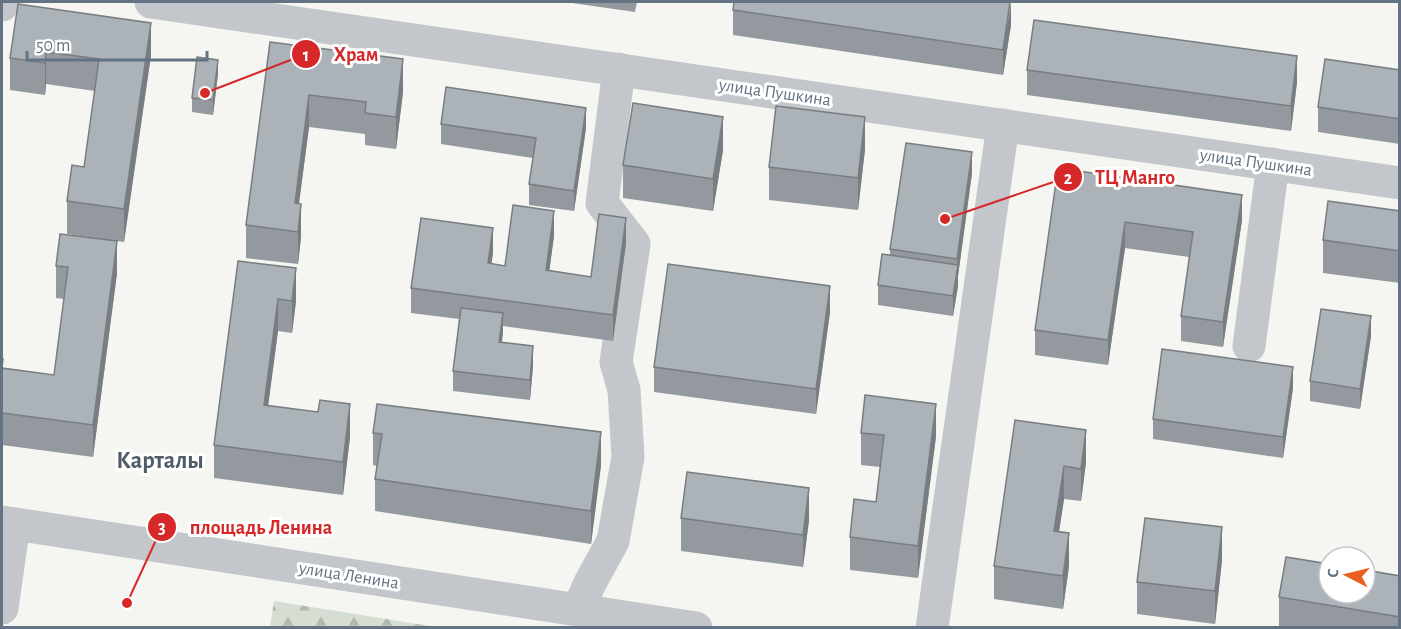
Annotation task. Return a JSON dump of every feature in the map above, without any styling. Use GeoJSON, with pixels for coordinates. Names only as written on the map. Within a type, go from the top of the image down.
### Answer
{"type":"FeatureCollection","features":[{"type":"Feature","properties":{"kind":"street","name":"улица Пушкина"},"geometry":{"type":"LineString","coordinates":[[151,2],[1400,183]]}},
{"type":"Feature","properties":{"kind":"street"},"geometry":{"type":"LineString","coordinates":[[578,610],[613,541],[628,457],[624,390],[616,362],[634,244],[602,203],[619,69]]}},
{"type":"Feature","properties":{"kind":"street"},"geometry":{"type":"LineString","coordinates":[[933,627],[1003,125]]}},
{"type":"Feature","properties":{"kind":"street"},"geometry":{"type":"LineString","coordinates":[[1250,346],[1273,164]]}},
{"type":"Feature","properties":{"kind":"street"},"geometry":{"type":"LineString","coordinates":[[2,608],[8,523]]}},
{"type":"Feature","properties":{"kind":"street","name":"улица Ленина"},"geometry":{"type":"LineString","coordinates":[[8,523],[696,627]]}},
{"type":"Feature","properties":{"kind":"green space"},"geometry":{"type":"Polygon","coordinates":[[[274,601],[436,627],[270,627],[274,601]]]}},
{"type":"Feature","properties":{"kind":"building"},"geometry":{"type":"Polygon","coordinates":[[[734,2],[1010,2],[1003,50],[733,10],[734,2]]]}},
{"type":"Feature","properties":{"kind":"building"},"geometry":{"type":"Polygon","coordinates":[[[18,4],[151,23],[124,209],[67,201],[72,165],[84,167],[99,59],[46,52],[45,63],[10,58],[18,4]]]}},
{"type":"Feature","properties":{"kind":"building"},"geometry":{"type":"Polygon","coordinates":[[[1034,20],[1297,56],[1291,106],[1027,70],[1034,20]]]}},
{"type":"Feature","properties":{"kind":"building"},"geometry":{"type":"Polygon","coordinates":[[[270,42],[403,59],[396,117],[365,113],[366,102],[309,95],[295,203],[301,204],[298,232],[246,225],[270,42]]]}},
{"type":"Feature","properties":{"kind":"building"},"geometry":{"type":"Polygon","coordinates":[[[197,57],[218,60],[213,100],[192,98],[197,57]]]}},
{"type":"Feature","properties":{"kind":"building"},"geometry":{"type":"Polygon","coordinates":[[[1325,59],[1400,70],[1400,119],[1318,107],[1325,59]]]}},
{"type":"Feature","properties":{"kind":"building"},"geometry":{"type":"Polygon","coordinates":[[[446,87],[586,108],[574,191],[529,184],[536,138],[441,124],[446,87]]]}},
{"type":"Feature","properties":{"kind":"building"},"geometry":{"type":"Polygon","coordinates":[[[633,103],[723,117],[713,179],[623,165],[633,103]]]}},
{"type":"Feature","properties":{"kind":"building"},"geometry":{"type":"Polygon","coordinates":[[[776,106],[865,117],[858,178],[769,167],[776,106]]]}},
{"type":"Feature","properties":{"kind":"building"},"geometry":{"type":"Polygon","coordinates":[[[906,143],[972,152],[957,259],[890,249],[906,143]]]}},
{"type":"Feature","properties":{"kind":"building"},"geometry":{"type":"Polygon","coordinates":[[[1058,168],[1242,195],[1223,322],[1181,316],[1193,232],[1125,222],[1108,340],[1035,330],[1058,168]]]}},
{"type":"Feature","properties":{"kind":"building"},"geometry":{"type":"Polygon","coordinates":[[[1328,201],[1400,211],[1400,251],[1323,240],[1328,201]]]}},
{"type":"Feature","properties":{"kind":"building"},"geometry":{"type":"Polygon","coordinates":[[[513,205],[554,211],[546,270],[591,277],[599,214],[626,218],[613,315],[411,288],[421,218],[493,228],[488,263],[505,266],[513,205]]]}},
{"type":"Feature","properties":{"kind":"building"},"geometry":{"type":"Polygon","coordinates":[[[60,234],[117,241],[93,425],[2,413],[2,368],[54,375],[68,267],[56,266],[60,234]]]}},
{"type":"Feature","properties":{"kind":"building"},"geometry":{"type":"Polygon","coordinates":[[[882,254],[958,265],[953,296],[878,285],[882,254]]]}},
{"type":"Feature","properties":{"kind":"building"},"geometry":{"type":"Polygon","coordinates":[[[238,261],[296,268],[292,301],[278,299],[264,405],[318,412],[320,400],[350,404],[343,462],[214,445],[238,261]]]}},
{"type":"Feature","properties":{"kind":"building"},"geometry":{"type":"Polygon","coordinates":[[[668,264],[830,286],[816,389],[654,367],[668,264]]]}},
{"type":"Feature","properties":{"kind":"building"},"geometry":{"type":"Polygon","coordinates":[[[461,308],[503,313],[499,342],[533,346],[530,380],[453,371],[461,308]]]}},
{"type":"Feature","properties":{"kind":"building"},"geometry":{"type":"Polygon","coordinates":[[[1321,309],[1371,316],[1360,389],[1310,381],[1321,309]]]}},
{"type":"Feature","properties":{"kind":"building"},"geometry":{"type":"Polygon","coordinates":[[[1162,349],[1293,367],[1283,437],[1153,419],[1162,349]]]}},
{"type":"Feature","properties":{"kind":"building"},"geometry":{"type":"Polygon","coordinates":[[[865,395],[936,404],[918,546],[850,537],[854,499],[876,502],[884,435],[861,433],[865,395]]]}},
{"type":"Feature","properties":{"kind":"building"},"geometry":{"type":"Polygon","coordinates":[[[377,404],[601,432],[591,511],[375,479],[382,434],[373,433],[377,404]]]}},
{"type":"Feature","properties":{"kind":"building"},"geometry":{"type":"Polygon","coordinates":[[[1015,420],[1086,430],[1081,469],[1064,466],[1054,531],[1069,533],[1063,576],[994,566],[1015,420]]]}},
{"type":"Feature","properties":{"kind":"building"},"geometry":{"type":"Polygon","coordinates":[[[687,472],[809,488],[803,535],[681,518],[687,472]]]}},
{"type":"Feature","properties":{"kind":"building"},"geometry":{"type":"Polygon","coordinates":[[[1145,518],[1222,527],[1215,591],[1137,582],[1145,518]]]}},
{"type":"Feature","properties":{"kind":"building"},"geometry":{"type":"Polygon","coordinates":[[[1286,557],[1317,562],[1317,603],[1279,597],[1286,557]]]}},
{"type":"Feature","properties":{"kind":"building"},"geometry":{"type":"Polygon","coordinates":[[[1377,572],[1400,576],[1400,617],[1327,605],[1377,605],[1377,572]]]}},
{"type":"Feature","properties":{"kind":"place","name":"Храм"},"geometry":{"type":"Point","coordinates":[205,93]}},
{"type":"Feature","properties":{"kind":"place","name":"ТЦ Манго"},"geometry":{"type":"Point","coordinates":[945,219]}},
{"type":"Feature","properties":{"kind":"place","name":"площадь Ленина"},"geometry":{"type":"Point","coordinates":[127,603]}},
{"type":"Feature","properties":{"kind":"district","name":"Карталы"},"geometry":{"type":"Point","coordinates":[160,460]}}]}
